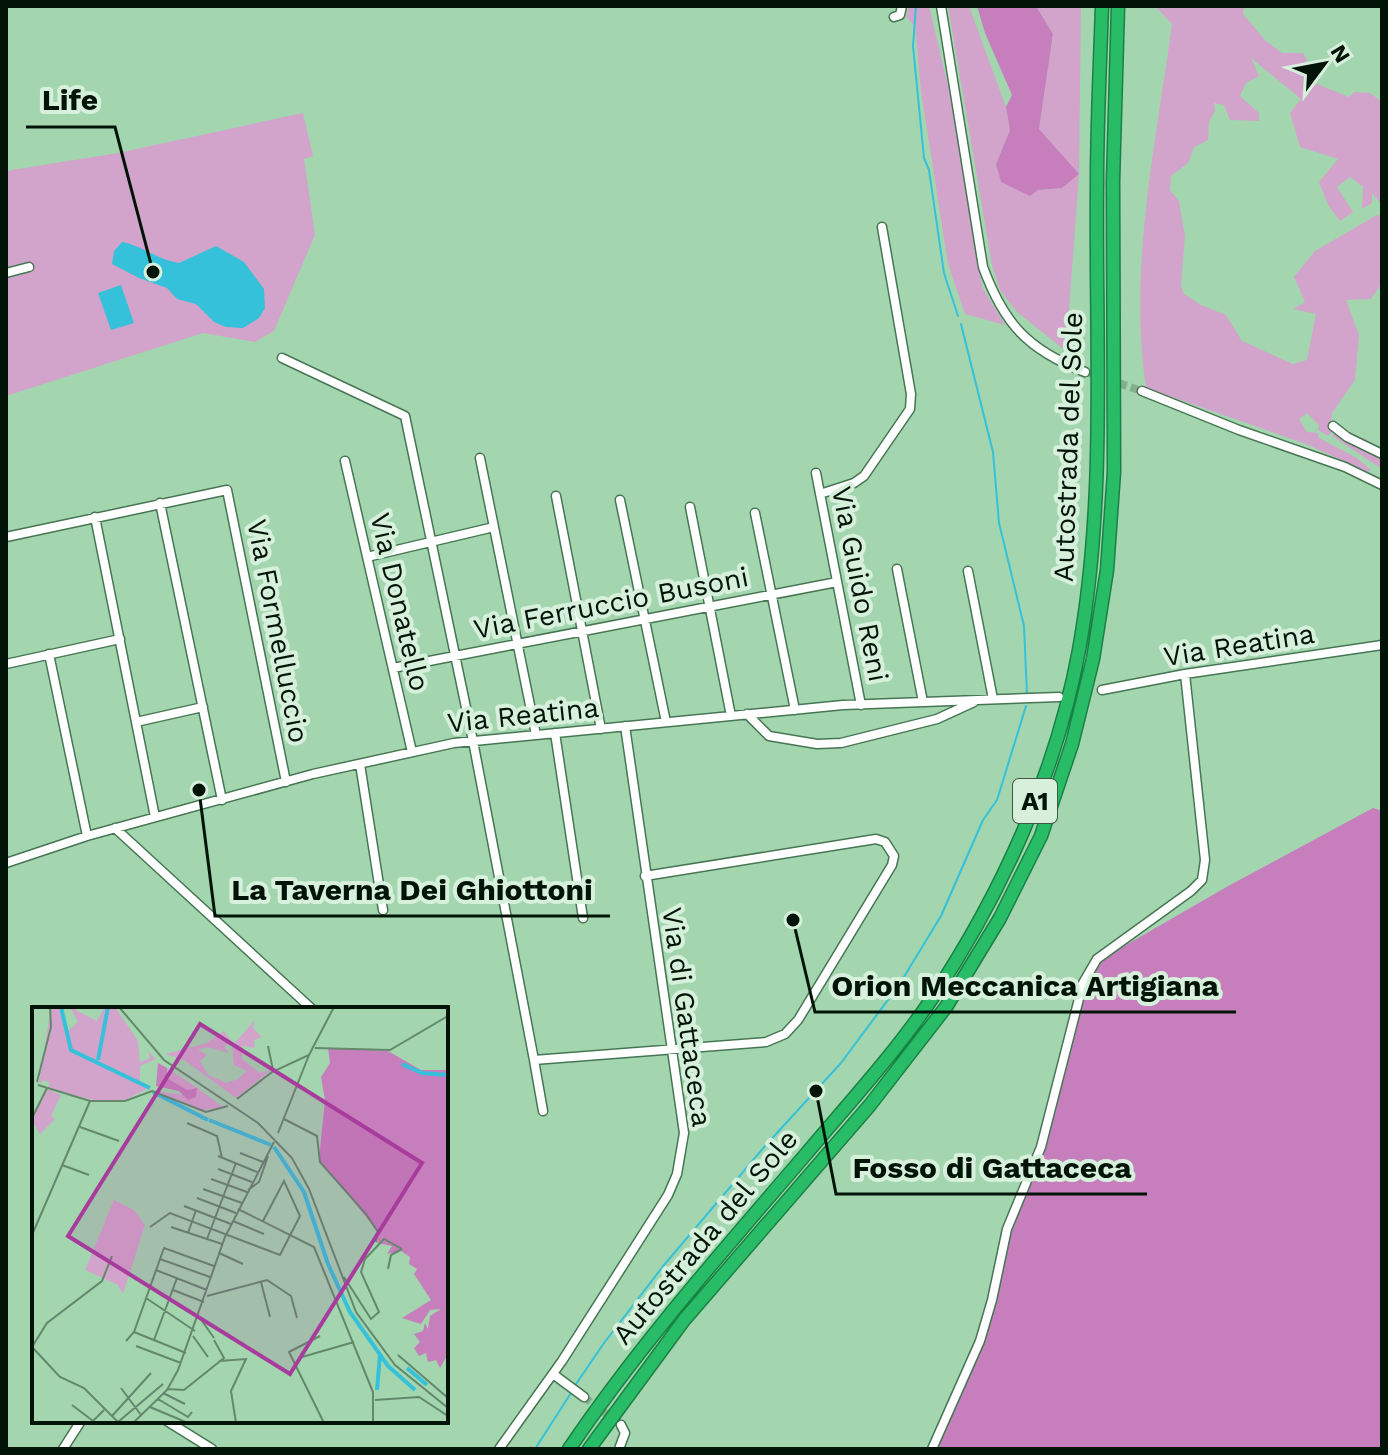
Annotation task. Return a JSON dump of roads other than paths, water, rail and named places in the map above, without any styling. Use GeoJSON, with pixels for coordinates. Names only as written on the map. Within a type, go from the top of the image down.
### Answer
{"type":"FeatureCollection","features":[{"type":"Feature","properties":{"kind":"highway","name":"Autostrada del Sole"},"geometry":{"type":"LineString","coordinates":[[569,1449],[613,1384],[858,1093],[931,999],[987,909],[1027,824],[1056,736],[1078,653],[1091,567],[1099,413],[1097,184],[1102,6]]}},
{"type":"Feature","properties":{"kind":"highway","name":"Autostrada del Sole"},"geometry":{"type":"LineString","coordinates":[[589,1449],[684,1320],[870,1105],[946,1007],[1000,918],[1041,836],[1075,730],[1093,659],[1107,570],[1114,472],[1113,181],[1118,6]]}},
{"type":"Feature","properties":{"kind":"street"},"geometry":{"type":"LineString","coordinates":[[894,17],[900,15],[902,6]]}},
{"type":"Feature","properties":{"kind":"street"},"geometry":{"type":"LineString","coordinates":[[941,6],[983,267],[990,287],[1000,308],[1026,339],[1058,360],[1085,372]]}},
{"type":"Feature","properties":{"kind":"street"},"geometry":{"type":"LineString","coordinates":[[820,494],[854,483],[864,476],[910,409],[911,394],[882,227]]}},
{"type":"Feature","properties":{"kind":"street"},"geometry":{"type":"LineString","coordinates":[[6,273],[29,267]]}},
{"type":"Feature","properties":{"kind":"street"},"geometry":{"type":"LineString","coordinates":[[282,358],[405,416],[473,741],[543,1111]]}},
{"type":"Feature","properties":{"kind":"street"},"geometry":{"type":"LineString","coordinates":[[1142,391],[1239,430],[1345,467],[1382,485]]}},
{"type":"Feature","properties":{"kind":"street"},"geometry":{"type":"LineString","coordinates":[[1333,426],[1347,437],[1382,454]]}},
{"type":"Feature","properties":{"kind":"street"},"geometry":{"type":"LineString","coordinates":[[480,458],[536,735]]}},
{"type":"Feature","properties":{"kind":"street","name":"Via Donatello"},"geometry":{"type":"LineString","coordinates":[[345,461],[412,752]]}},
{"type":"Feature","properties":{"kind":"street","name":"Via Guido Reni"},"geometry":{"type":"LineString","coordinates":[[816,473],[861,705]]}},
{"type":"Feature","properties":{"kind":"street","name":"Via Formelluccio"},"geometry":{"type":"LineString","coordinates":[[160,503],[227,490],[286,782]]}},
{"type":"Feature","properties":{"kind":"street"},"geometry":{"type":"LineString","coordinates":[[556,496],[601,729]]}},
{"type":"Feature","properties":{"kind":"street"},"geometry":{"type":"LineString","coordinates":[[620,500],[666,722]]}},
{"type":"Feature","properties":{"kind":"street"},"geometry":{"type":"LineString","coordinates":[[6,537],[160,503],[222,800]]}},
{"type":"Feature","properties":{"kind":"street"},"geometry":{"type":"LineString","coordinates":[[690,507],[731,716]]}},
{"type":"Feature","properties":{"kind":"street"},"geometry":{"type":"LineString","coordinates":[[755,513],[795,710]]}},
{"type":"Feature","properties":{"kind":"street"},"geometry":{"type":"LineString","coordinates":[[95,517],[155,817]]}},
{"type":"Feature","properties":{"kind":"street"},"geometry":{"type":"LineString","coordinates":[[367,557],[494,527]]}},
{"type":"Feature","properties":{"kind":"street"},"geometry":{"type":"LineString","coordinates":[[897,569],[923,702]]}},
{"type":"Feature","properties":{"kind":"street"},"geometry":{"type":"LineString","coordinates":[[968,571],[993,699]]}},
{"type":"Feature","properties":{"kind":"street","name":"Via Ferruccio Busoni"},"geometry":{"type":"LineString","coordinates":[[393,668],[837,582]]}},
{"type":"Feature","properties":{"kind":"street"},"geometry":{"type":"LineString","coordinates":[[6,664],[120,639]]}},
{"type":"Feature","properties":{"kind":"street","name":"Via Reatina"},"geometry":{"type":"LineString","coordinates":[[1102,690],[1185,674],[1382,645]]}},
{"type":"Feature","properties":{"kind":"street"},"geometry":{"type":"LineString","coordinates":[[49,654],[87,836]]}},
{"type":"Feature","properties":{"kind":"street"},"geometry":{"type":"LineString","coordinates":[[932,1449],[980,1341],[1007,1229],[1041,1147],[1083,983],[1097,959],[1202,880],[1205,860],[1185,674]]}},
{"type":"Feature","properties":{"kind":"street","name":"Via Reatina"},"geometry":{"type":"LineString","coordinates":[[6,863],[87,836],[286,782],[473,741],[861,705],[1059,697]]}},
{"type":"Feature","properties":{"kind":"street"},"geometry":{"type":"LineString","coordinates":[[747,714],[769,736],[817,744],[841,743],[937,719],[980,700]]}},
{"type":"Feature","properties":{"kind":"street"},"geometry":{"type":"LineString","coordinates":[[136,722],[203,707]]}},
{"type":"Feature","properties":{"kind":"street","name":"Via di Gattaceca"},"geometry":{"type":"LineString","coordinates":[[499,1449],[553,1374],[668,1195],[677,1174],[684,1133],[625,726]]}},
{"type":"Feature","properties":{"kind":"street"},"geometry":{"type":"LineString","coordinates":[[555,733],[583,918]]}},
{"type":"Feature","properties":{"kind":"street"},"geometry":{"type":"LineString","coordinates":[[360,764],[383,910]]}},
{"type":"Feature","properties":{"kind":"street"},"geometry":{"type":"LineString","coordinates":[[115,828],[310,1007]]}},
{"type":"Feature","properties":{"kind":"street"},"geometry":{"type":"LineString","coordinates":[[534,1060],[766,1042],[778,1038],[791,1029],[892,865],[894,856],[885,842],[876,839],[645,876]]}},
{"type":"Feature","properties":{"kind":"street"},"geometry":{"type":"LineString","coordinates":[[553,1374],[584,1397]]}},
{"type":"Feature","properties":{"kind":"street"},"geometry":{"type":"LineString","coordinates":[[63,1449],[80,1423]]}},
{"type":"Feature","properties":{"kind":"street"},"geometry":{"type":"LineString","coordinates":[[170,1423],[212,1449]]}},
{"type":"Feature","properties":{"kind":"street"},"geometry":{"type":"LineString","coordinates":[[619,1449],[625,1433],[621,1425]]}},
{"type":"Feature","properties":{"kind":"water"},"geometry":{"type":"Polygon","coordinates":[[[122,242],[179,263],[216,246],[244,262],[264,289],[265,308],[259,318],[243,328],[226,327],[214,322],[196,304],[177,299],[167,288],[112,264],[114,251],[122,242]]]}},
{"type":"Feature","properties":{"kind":"water"},"geometry":{"type":"Polygon","coordinates":[[[121,285],[134,323],[111,330],[98,293],[121,285]]]}},
{"type":"Feature","properties":{"kind":"waterway"},"geometry":{"type":"LineString","coordinates":[[916,6],[913,46],[924,158],[929,170],[944,273],[958,316]]}},
{"type":"Feature","properties":{"kind":"waterway"},"geometry":{"type":"LineString","coordinates":[[961,324],[993,452],[999,523],[1024,626],[1027,695]]}},
{"type":"Feature","properties":{"kind":"waterway"},"geometry":{"type":"LineString","coordinates":[[574,1387],[664,1265],[765,1146],[841,1063],[899,985],[941,916],[983,820],[997,800],[1026,706]]}},
{"type":"Feature","properties":{"kind":"waterway"},"geometry":{"type":"LineString","coordinates":[[535,1449],[571,1393]]}},
{"type":"Feature","properties":{"kind":"tunnel"},"geometry":{"type":"LineString","coordinates":[[1085,372],[1142,391]]}},
{"type":"Feature","properties":{"kind":"tunnel"},"geometry":{"type":"LineString","coordinates":[[584,1397],[621,1425]]}},
{"type":"Feature","properties":{"kind":"place","name":"Life"},"geometry":{"type":"Point","coordinates":[153,272]}},
{"type":"Feature","properties":{"kind":"place","name":"La Taverna Dei Ghiottoni"},"geometry":{"type":"Point","coordinates":[199,790]}},
{"type":"Feature","properties":{"kind":"place","name":"Orion Meccanica Artigiana"},"geometry":{"type":"Point","coordinates":[793,920]}},
{"type":"Feature","properties":{"kind":"place","name":"Fosso di Gattaceca"},"geometry":{"type":"Point","coordinates":[816,1091]}}]}
